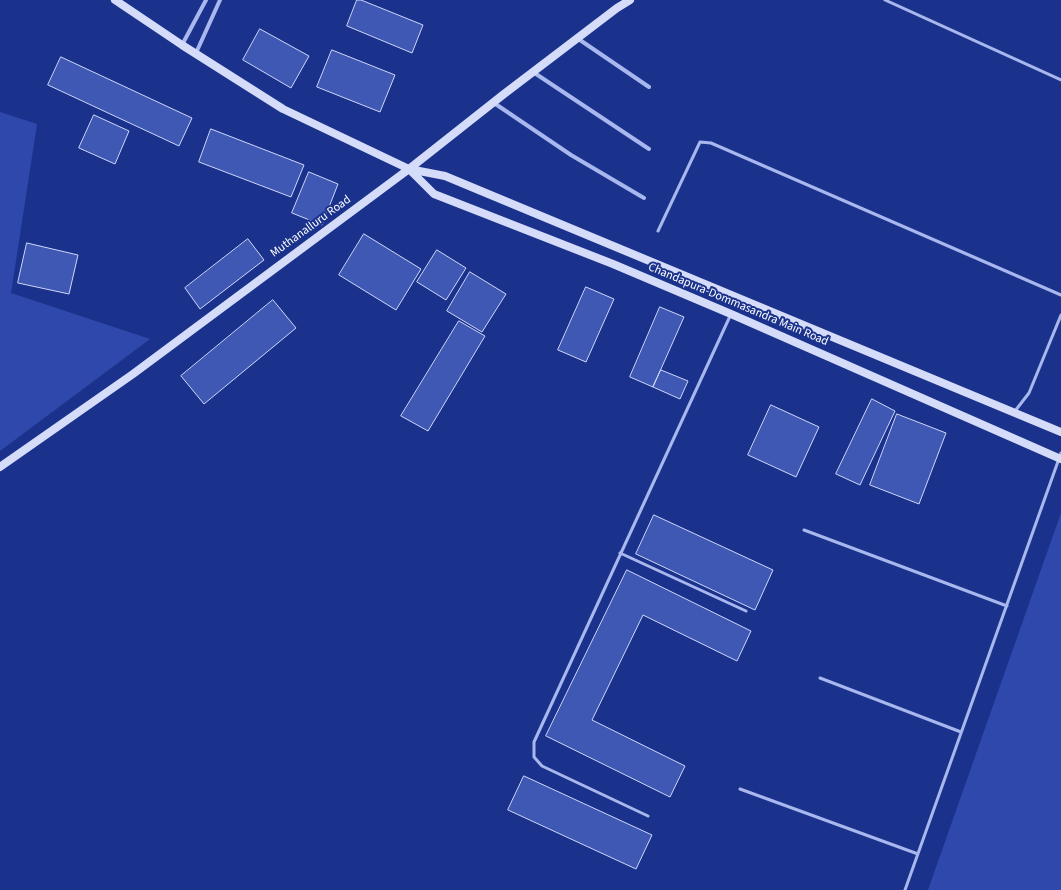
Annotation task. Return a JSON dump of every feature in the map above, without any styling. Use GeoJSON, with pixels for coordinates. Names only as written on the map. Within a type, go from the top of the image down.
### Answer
{"type":"FeatureCollection","features":[{"type":"Feature","properties":{"kind":"main road","name":"Chandapura-Dommasandra Main Road"},"geometry":{"type":"LineString","coordinates":[[115,0],[282,109],[409,169],[445,176],[1061,432]]}},
{"type":"Feature","properties":{"kind":"main road","name":"Muthanalluru Road"},"geometry":{"type":"LineString","coordinates":[[0,467],[133,374],[409,169],[532,72],[617,8],[630,0]]}},
{"type":"Feature","properties":{"kind":"main road","name":"Chandapura-Dommasandra Main Road"},"geometry":{"type":"LineString","coordinates":[[409,169],[434,194],[612,264],[1060,457]]}},
{"type":"Feature","properties":{"kind":"street"},"geometry":{"type":"LineString","coordinates":[[182,45],[206,0]]}},
{"type":"Feature","properties":{"kind":"street"},"geometry":{"type":"LineString","coordinates":[[196,53],[220,0]]}},
{"type":"Feature","properties":{"kind":"street"},"geometry":{"type":"LineString","coordinates":[[577,38],[649,87]]}},
{"type":"Feature","properties":{"kind":"street"},"geometry":{"type":"LineString","coordinates":[[532,72],[649,149]]}},
{"type":"Feature","properties":{"kind":"street"},"geometry":{"type":"LineString","coordinates":[[493,103],[571,155],[644,198]]}},
{"type":"Feature","properties":{"kind":"lane"},"geometry":{"type":"LineString","coordinates":[[885,0],[1061,80]]}},
{"type":"Feature","properties":{"kind":"lane"},"geometry":{"type":"LineString","coordinates":[[658,231],[700,142],[711,143],[1061,295]]}},
{"type":"Feature","properties":{"kind":"lane"},"geometry":{"type":"LineString","coordinates":[[648,816],[542,766],[534,757],[534,742],[731,314]]}},
{"type":"Feature","properties":{"kind":"lane"},"geometry":{"type":"LineString","coordinates":[[1014,412],[1029,393],[1061,315]]}},
{"type":"Feature","properties":{"kind":"lane"},"geometry":{"type":"LineString","coordinates":[[905,890],[1060,457]]}},
{"type":"Feature","properties":{"kind":"lane"},"geometry":{"type":"LineString","coordinates":[[804,530],[1007,606]]}},
{"type":"Feature","properties":{"kind":"lane"},"geometry":{"type":"LineString","coordinates":[[620,553],[746,611]]}},
{"type":"Feature","properties":{"kind":"lane"},"geometry":{"type":"LineString","coordinates":[[820,678],[961,732]]}},
{"type":"Feature","properties":{"kind":"lane"},"geometry":{"type":"LineString","coordinates":[[740,789],[918,854]]}},
{"type":"Feature","properties":{"kind":"shaded area"},"geometry":{"type":"Polygon","coordinates":[[[0,112],[37,124],[11,293],[150,339],[0,451],[0,112]]]}},
{"type":"Feature","properties":{"kind":"shaded area"},"geometry":{"type":"Polygon","coordinates":[[[1061,513],[1061,890],[928,890],[1061,513]]]}},
{"type":"Feature","properties":{"kind":"building"},"geometry":{"type":"Polygon","coordinates":[[[357,0],[361,0],[423,25],[412,53],[347,26],[357,0]]]}},
{"type":"Feature","properties":{"kind":"building"},"geometry":{"type":"Polygon","coordinates":[[[260,29],[309,56],[291,88],[243,60],[260,29]]]}},
{"type":"Feature","properties":{"kind":"building"},"geometry":{"type":"Polygon","coordinates":[[[332,50],[395,75],[380,112],[317,87],[332,50]]]}},
{"type":"Feature","properties":{"kind":"building"},"geometry":{"type":"Polygon","coordinates":[[[61,57],[192,118],[179,146],[48,85],[61,57]]]}},
{"type":"Feature","properties":{"kind":"building"},"geometry":{"type":"Polygon","coordinates":[[[94,115],[129,131],[115,164],[79,148],[94,115]]]}},
{"type":"Feature","properties":{"kind":"building"},"geometry":{"type":"Polygon","coordinates":[[[211,129],[304,165],[291,197],[199,162],[211,129]]]}},
{"type":"Feature","properties":{"kind":"building"},"geometry":{"type":"Polygon","coordinates":[[[309,172],[338,184],[322,225],[292,213],[309,172]]]}},
{"type":"Feature","properties":{"kind":"building"},"geometry":{"type":"Polygon","coordinates":[[[364,234],[421,269],[396,310],[339,275],[364,234]]]}},
{"type":"Feature","properties":{"kind":"building"},"geometry":{"type":"Polygon","coordinates":[[[248,239],[264,260],[200,309],[185,288],[248,239]]]}},
{"type":"Feature","properties":{"kind":"building"},"geometry":{"type":"Polygon","coordinates":[[[27,243],[78,255],[69,294],[18,283],[27,243]]]}},
{"type":"Feature","properties":{"kind":"building"},"geometry":{"type":"Polygon","coordinates":[[[437,250],[466,268],[446,300],[417,282],[437,250]]]}},
{"type":"Feature","properties":{"kind":"building"},"geometry":{"type":"Polygon","coordinates":[[[470,272],[506,294],[482,332],[447,311],[470,272]]]}},
{"type":"Feature","properties":{"kind":"building"},"geometry":{"type":"Polygon","coordinates":[[[586,287],[614,299],[586,362],[558,350],[586,287]]]}},
{"type":"Feature","properties":{"kind":"building"},"geometry":{"type":"Polygon","coordinates":[[[273,300],[296,328],[204,404],[181,376],[273,300]]]}},
{"type":"Feature","properties":{"kind":"building"},"geometry":{"type":"Polygon","coordinates":[[[660,307],[684,317],[653,387],[630,377],[660,307]]]}},
{"type":"Feature","properties":{"kind":"building"},"geometry":{"type":"Polygon","coordinates":[[[459,321],[485,336],[428,431],[401,416],[459,321]]]}},
{"type":"Feature","properties":{"kind":"building"},"geometry":{"type":"Polygon","coordinates":[[[661,370],[688,381],[680,399],[653,387],[661,370]]]}},
{"type":"Feature","properties":{"kind":"building"},"geometry":{"type":"Polygon","coordinates":[[[872,399],[895,411],[860,485],[836,474],[872,399]]]}},
{"type":"Feature","properties":{"kind":"building"},"geometry":{"type":"Polygon","coordinates":[[[771,405],[819,427],[796,477],[748,455],[771,405]]]}},
{"type":"Feature","properties":{"kind":"building"},"geometry":{"type":"Polygon","coordinates":[[[897,414],[946,433],[919,504],[870,485],[897,414]]]}},
{"type":"Feature","properties":{"kind":"building"},"geometry":{"type":"Polygon","coordinates":[[[654,515],[773,570],[755,610],[636,554],[654,515]]]}},
{"type":"Feature","properties":{"kind":"building"},"geometry":{"type":"Polygon","coordinates":[[[627,570],[751,631],[737,661],[643,615],[592,720],[685,766],[670,797],[546,736],[627,570]]]}},
{"type":"Feature","properties":{"kind":"building"},"geometry":{"type":"Polygon","coordinates":[[[524,776],[652,835],[636,869],[508,810],[524,776]]]}}]}
